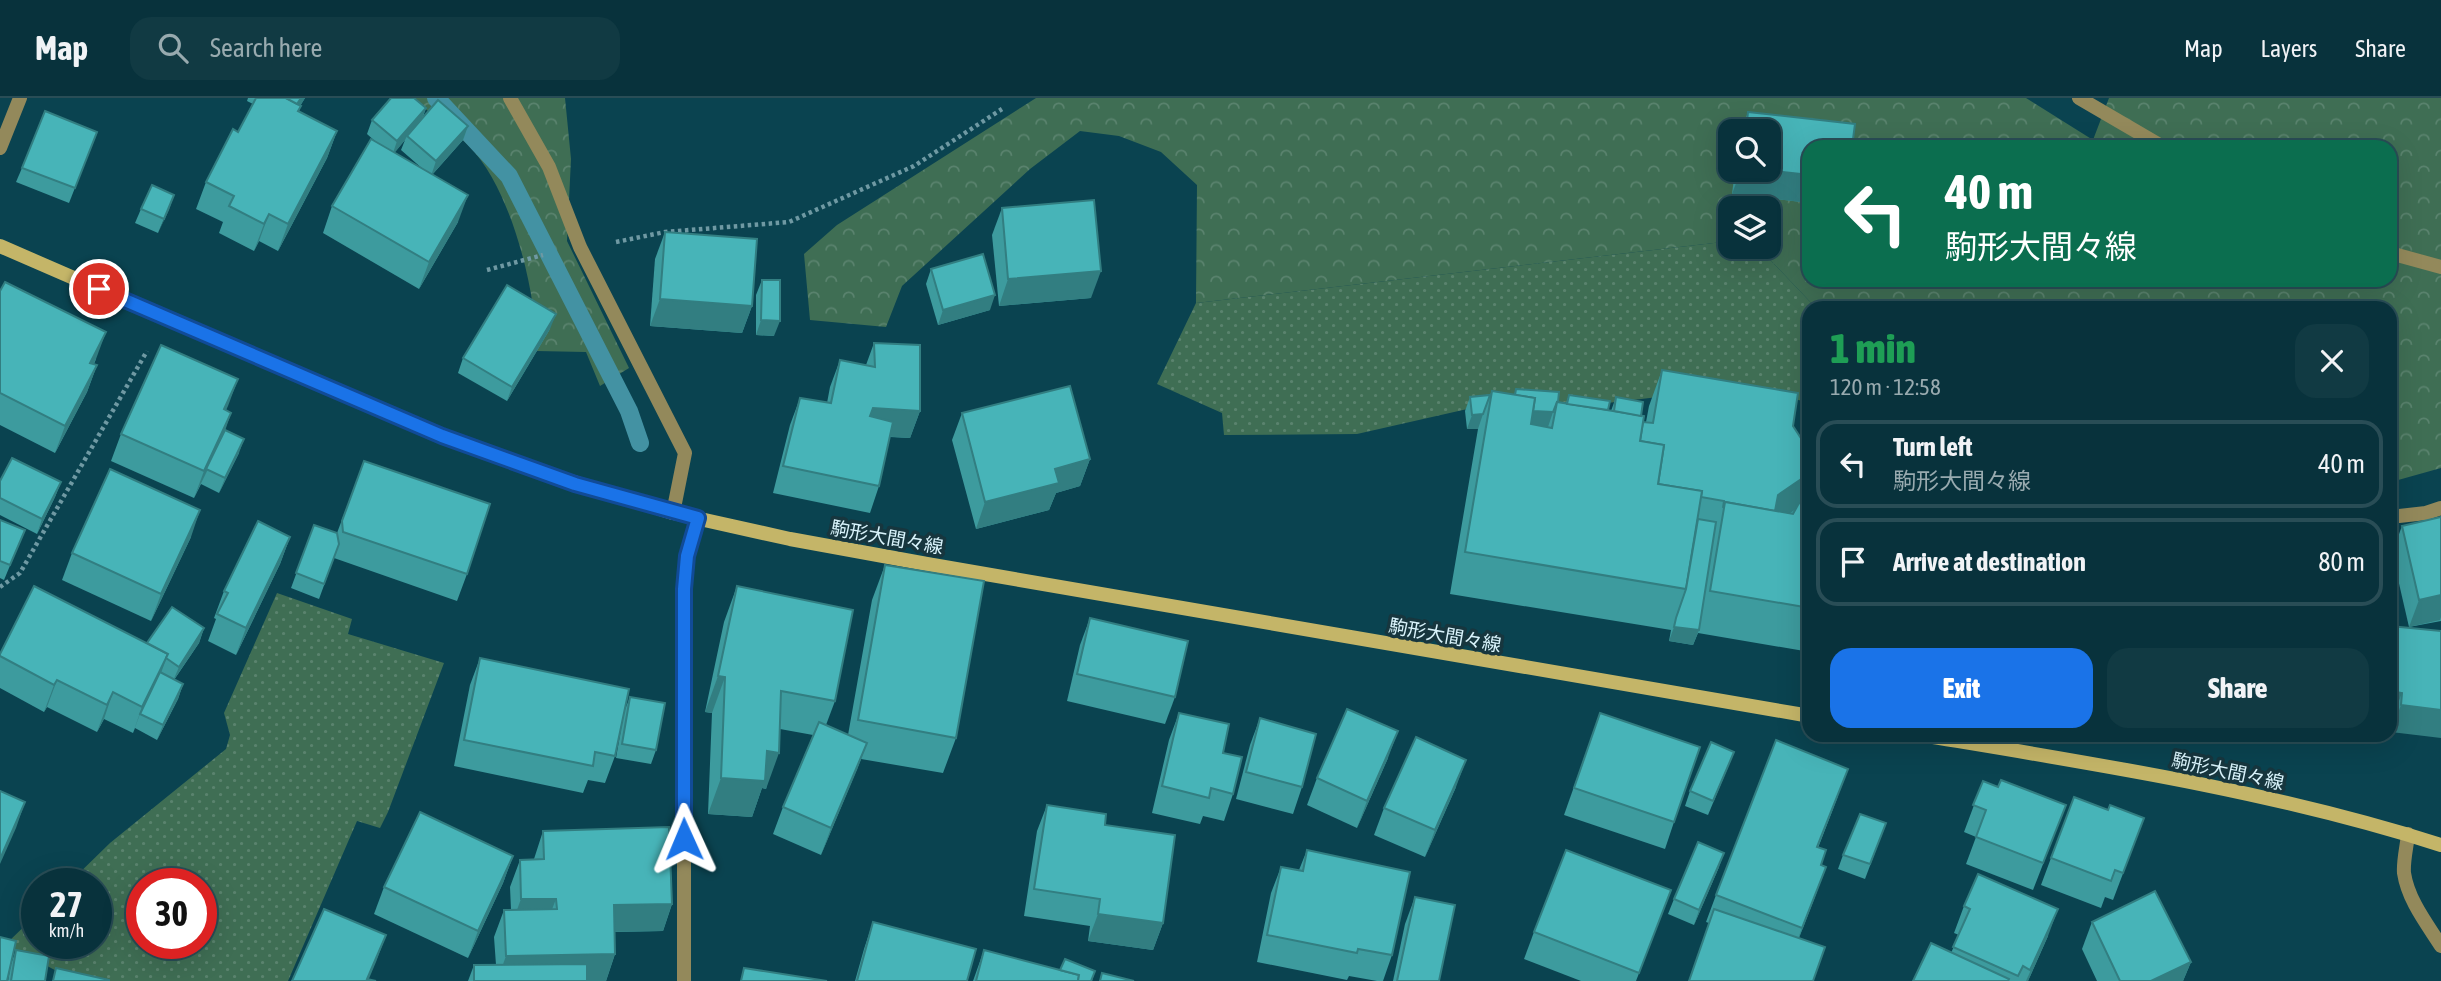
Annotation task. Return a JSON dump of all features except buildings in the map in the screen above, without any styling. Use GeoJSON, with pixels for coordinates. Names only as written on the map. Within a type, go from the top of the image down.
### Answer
{"type":"FeatureCollection","features":[{"type":"Feature","properties":{"kind":"main road","name":"駒形大間々線"},"geometry":{"type":"LineString","coordinates":[[0,246],[442,436],[564,480],[673,513],[790,539],[914,562],[1802,715]]}},
{"type":"Feature","properties":{"kind":"main road","name":"駒形大間々線"},"geometry":{"type":"LineString","coordinates":[[2001,742],[2253,794],[2441,845]]}},
{"type":"Feature","properties":{"kind":"street"},"geometry":{"type":"LineString","coordinates":[[0,148],[20,98]]}},
{"type":"Feature","properties":{"kind":"street"},"geometry":{"type":"LineString","coordinates":[[510,98],[549,167],[580,247],[685,453],[673,513]]}},
{"type":"Feature","properties":{"kind":"street"},"geometry":{"type":"LineString","coordinates":[[2079,98],[2152,140]]}},
{"type":"Feature","properties":{"kind":"street"},"geometry":{"type":"LineString","coordinates":[[2397,255],[2441,267]]}},
{"type":"Feature","properties":{"kind":"street"},"geometry":{"type":"LineString","coordinates":[[2397,516],[2426,513],[2441,508]]}},
{"type":"Feature","properties":{"kind":"street"},"geometry":{"type":"LineString","coordinates":[[684,981],[684,589],[687,556],[698,518]]}},
{"type":"Feature","properties":{"kind":"street"},"geometry":{"type":"LineString","coordinates":[[2408,834],[2404,871],[2409,888],[2416,907],[2441,946]]}},
{"type":"Feature","properties":{"kind":"path"},"geometry":{"type":"LineString","coordinates":[[580,247],[665,232],[789,222],[914,166],[1002,109]]}},
{"type":"Feature","properties":{"kind":"path"},"geometry":{"type":"LineString","coordinates":[[487,270],[517,262]]}},
{"type":"Feature","properties":{"kind":"path"},"geometry":{"type":"LineString","coordinates":[[0,587],[20,573],[147,351]]}},
{"type":"Feature","properties":{"kind":"green space"},"geometry":{"type":"Polygon","coordinates":[[[412,98],[565,98],[571,159],[567,241],[629,368],[600,386],[586,352],[537,351],[536,327],[526,271],[519,242],[498,188],[469,146],[412,98]]]}},
{"type":"Feature","properties":{"kind":"green space"},"geometry":{"type":"Polygon","coordinates":[[[1036,98],[2026,98],[2093,140],[2109,98],[2441,98],[2441,468],[2397,480],[2397,301],[1809,301],[1769,259],[1781,259],[1781,196],[1718,196],[1718,243],[1196,303],[1197,185],[1161,152],[1119,136],[1080,131],[1030,169],[902,286],[886,327],[810,320],[804,254],[837,225],[1036,98]]]}},
{"type":"Feature","properties":{"kind":"green space"},"geometry":{"type":"Polygon","coordinates":[[[1718,243],[1718,259],[1769,259],[1809,301],[1802,301],[1802,401],[1734,388],[1599,404],[1507,400],[1357,434],[1224,435],[1222,413],[1157,384],[1196,303],[1718,243]]]}},
{"type":"Feature","properties":{"kind":"green space"},"geometry":{"type":"Polygon","coordinates":[[[277,593],[352,619],[348,634],[444,663],[388,812],[380,828],[357,821],[288,981],[75,981],[34,959],[112,959],[112,868],[84,868],[110,843],[226,749],[230,735],[224,713],[277,593]]]}},
{"type":"Feature","properties":{"kind":"green space"},"geometry":{"type":"Polygon","coordinates":[[[21,930],[21,953],[4,946],[21,930]]]}},
{"type":"Feature","properties":{"kind":"waterway"},"geometry":{"type":"LineString","coordinates":[[436,98],[509,176],[629,411],[640,443]]}},
{"type":"Feature","properties":{"kind":"route"},"geometry":{"type":"LineString","coordinates":[[99,289],[442,436],[575,484],[698,518],[687,556],[684,589],[684,839]]}}]}
